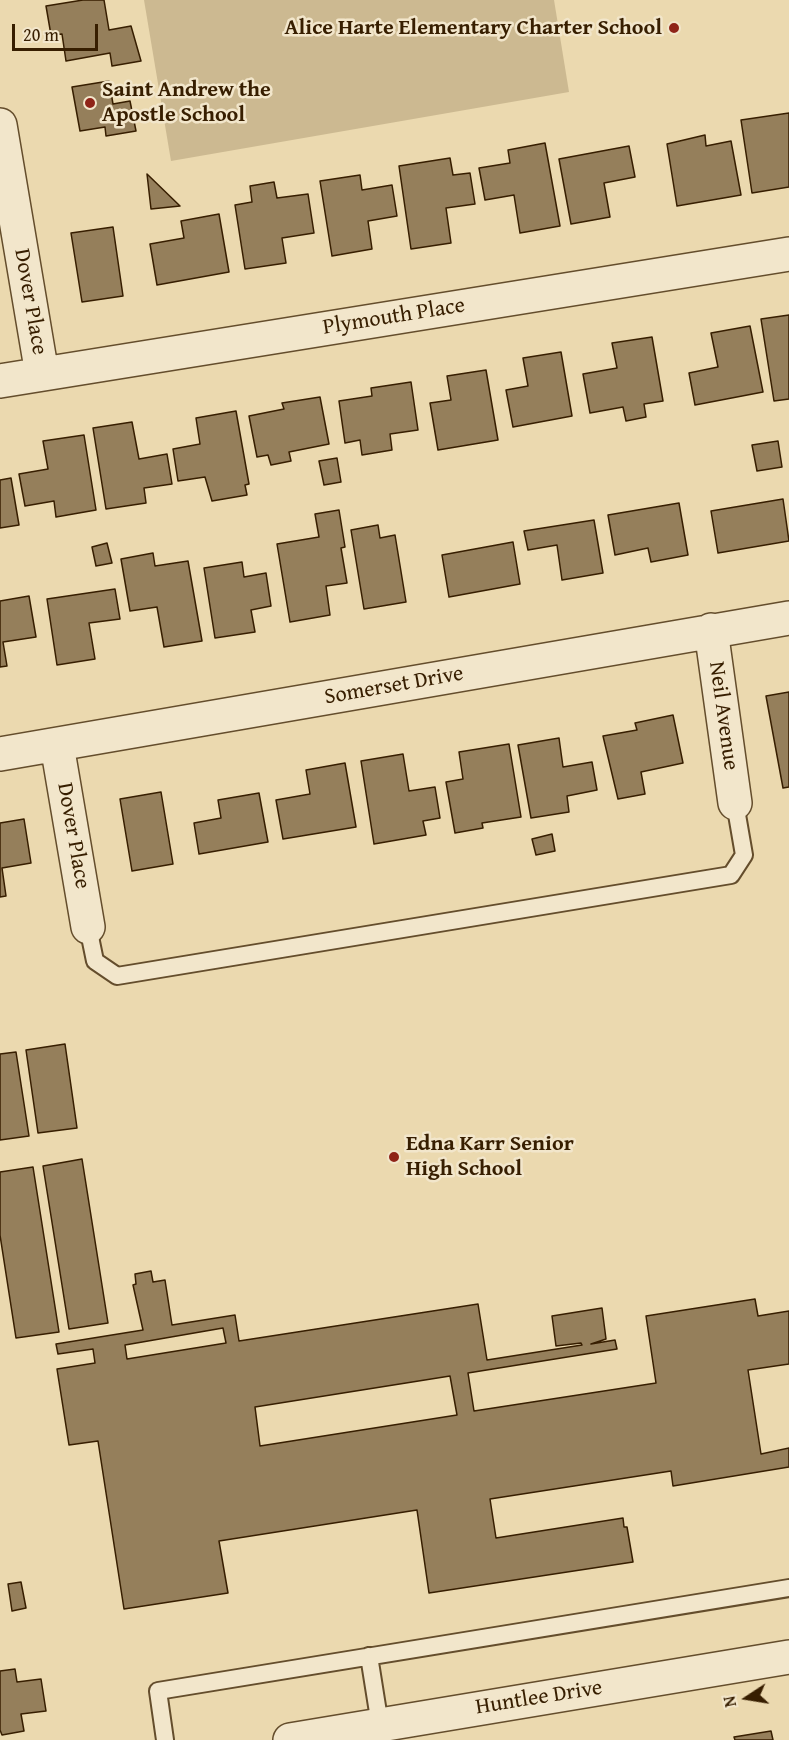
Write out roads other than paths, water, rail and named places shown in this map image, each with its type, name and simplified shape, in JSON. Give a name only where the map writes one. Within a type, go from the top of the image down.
[{"type":"street","name":"Dover Place","points":[[0,125],[42,374]]},
{"type":"street","name":"Plymouth Place","points":[[0,381],[789,254]]},
{"type":"street","name":"Somerset Drive","points":[[0,754],[789,618]]},
{"type":"street","name":"Neil Avenue","points":[[711,630],[735,803]]},
{"type":"street","name":"Dover Place","points":[[57,745],[88,927]]},
{"type":"street","name":"Huntlee Drive","points":[[290,1740],[789,1657]]},
{"type":"lane","points":[[88,927],[95,962],[117,976],[731,875],[744,855],[735,803]]},
{"type":"lane","points":[[165,1740],[158,1691],[789,1588]]},
{"type":"lane","points":[[369,1656],[381,1725]]},
{"type":"place","name":"Alice Harte Elementary Charter School","points":[[674,28]]},
{"type":"place","name":"Saint Andrew the Apostle School","points":[[90,103]]},
{"type":"place","name":"Edna Karr Senior High School","points":[[394,1157]]}]
